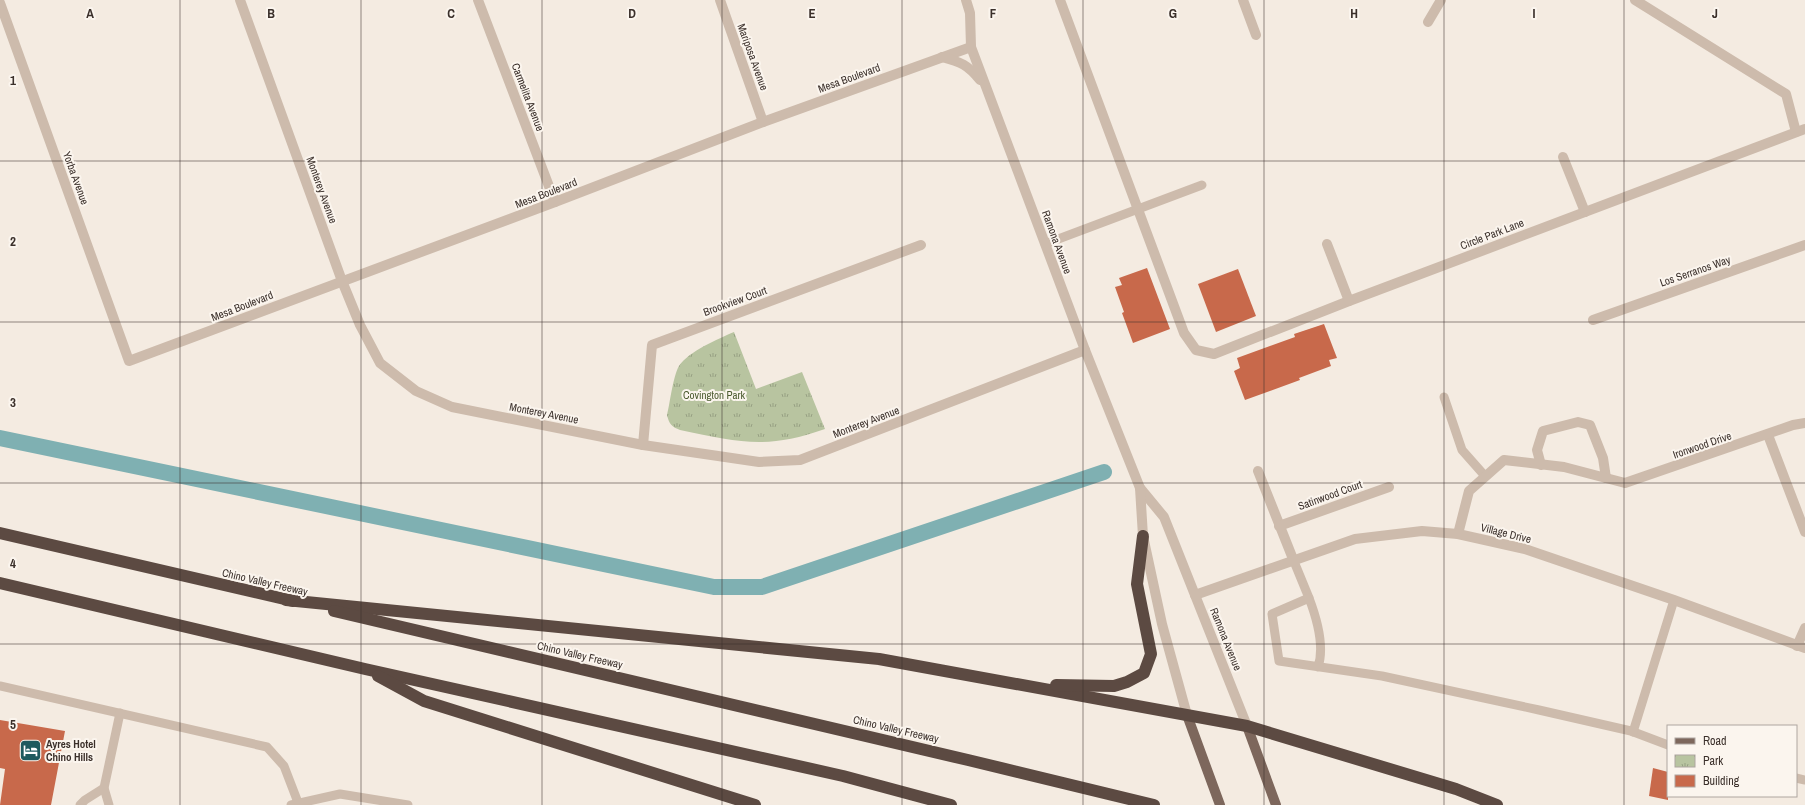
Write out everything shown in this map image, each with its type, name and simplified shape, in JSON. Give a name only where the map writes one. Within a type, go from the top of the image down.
[{"type":"highway","name":"Chino Valley Freeway","points":[[0,533],[1154,805]]},
{"type":"highway","points":[[1017,684],[1114,686],[1127,682],[1144,673],[1152,654],[1137,584],[1143,536]]},
{"type":"highway","points":[[0,583],[365,669],[843,776],[951,805]]},
{"type":"highway","points":[[286,600],[879,659],[1247,726],[1456,789],[1497,805]]},
{"type":"highway","points":[[365,669],[424,701],[755,805]]},
{"type":"main road","name":"Ramona Avenue","points":[[1187,715],[1220,805]]},
{"type":"main road","name":"Ramona Avenue","points":[[1247,726],[1276,805]]},
{"type":"street","name":"Monterey Avenue","points":[[240,0],[342,281],[360,325],[380,363],[416,391],[452,407],[643,445],[759,462],[800,460],[1085,350]]},
{"type":"street","name":"Carmelita Avenue","points":[[478,0],[555,202]]},
{"type":"street","name":"Mariposa Avenue","points":[[720,0],[763,122]]},
{"type":"street","name":"Ramona Avenue","points":[[966,0],[970,13],[971,47],[1085,350],[1140,488],[1164,517],[1247,726]]},
{"type":"street","points":[[1060,0],[1137,209]]},
{"type":"street","points":[[1243,0],[1256,35]]},
{"type":"street","points":[[1428,22],[1441,0]]},
{"type":"street","name":"Circle Park Lane","points":[[1137,209],[1184,333],[1196,350],[1214,354],[1349,301],[1801,131],[1786,94],[1635,0]]},
{"type":"street","name":"Yorba Avenue","points":[[0,2],[129,362]]},
{"type":"street","name":"Mesa Boulevard","points":[[129,362],[763,122],[971,47]]},
{"type":"street","points":[[942,57],[962,63],[972,70],[991,99]]},
{"type":"street","points":[[1563,157],[1585,212]]},
{"type":"street","points":[[1327,244],[1349,301]]},
{"type":"street","name":"Brookview Court","points":[[643,445],[652,345],[921,245]]},
{"type":"street","name":"Los Serranos Way","points":[[1593,320],[1805,245]]},
{"type":"street","points":[[1541,464],[1537,450],[1543,431],[1578,422],[1590,425],[1603,458],[1606,478]]},
{"type":"street","name":"Ironwood Drive","points":[[1458,534],[1469,491],[1504,460],[1564,467],[1625,483],[1768,435],[1793,425],[1805,423]]},
{"type":"street","points":[[1768,435],[1805,532]]},
{"type":"street","points":[[1258,471],[1293,559]]},
{"type":"street","name":"Satinwood Court","points":[[1280,526],[1389,487]]},
{"type":"street","name":"Ramona Avenue","points":[[1140,488],[1143,536],[1162,624],[1187,715]]},
{"type":"street","name":"Village Drive","points":[[1195,595],[1293,559],[1355,539],[1422,531],[1458,534],[1525,549],[1674,600],[1801,647]]},
{"type":"street","points":[[1801,647],[1805,628]]},
{"type":"lane","points":[[1046,244],[1202,184]]},
{"type":"lane","points":[[1444,398],[1462,450],[1485,476]]},
{"type":"lane","points":[[1293,559],[1316,616],[1322,656],[1318,668]]},
{"type":"lane","points":[[1309,598],[1272,614],[1279,661],[1318,668],[1382,676],[1633,732],[1667,745]]},
{"type":"lane","points":[[1633,732],[1674,600]]},
{"type":"lane","points":[[0,686],[267,747],[284,766],[296,804],[340,794],[408,805]]},
{"type":"lane","points":[[109,805],[104,788],[120,713]]},
{"type":"lane","points":[[80,805],[104,788]]},
{"type":"green space","name":"Covington Park","points":[[734,332],[756,389],[802,372],[825,429],[786,440],[752,442],[719,438],[680,430],[671,425],[667,415],[673,383],[679,366],[697,350]]},
{"type":"building","points":[[1147,268],[1170,329],[1133,343],[1122,313],[1124,312],[1115,287],[1122,285],[1119,278]]},
{"type":"building","points":[[1238,269],[1256,316],[1216,332],[1198,284]]},
{"type":"building","points":[[1324,324],[1337,358],[1329,360],[1331,366],[1299,378],[1300,380],[1245,400],[1234,371],[1240,368],[1237,358],[1295,337],[1294,334]]},
{"type":"building","name":"Ayres Hotel Chino Hills","points":[[0,720],[65,731],[51,805],[0,805],[5,769],[0,768]]},
{"type":"building","points":[[1653,768],[1667,772],[1668,800],[1649,796]]},
{"type":"waterway","points":[[0,438],[714,587],[762,587],[1104,472]]},
{"type":"place","name":"Ayres Hotel Chino Hills","points":[[31,750]]}]
